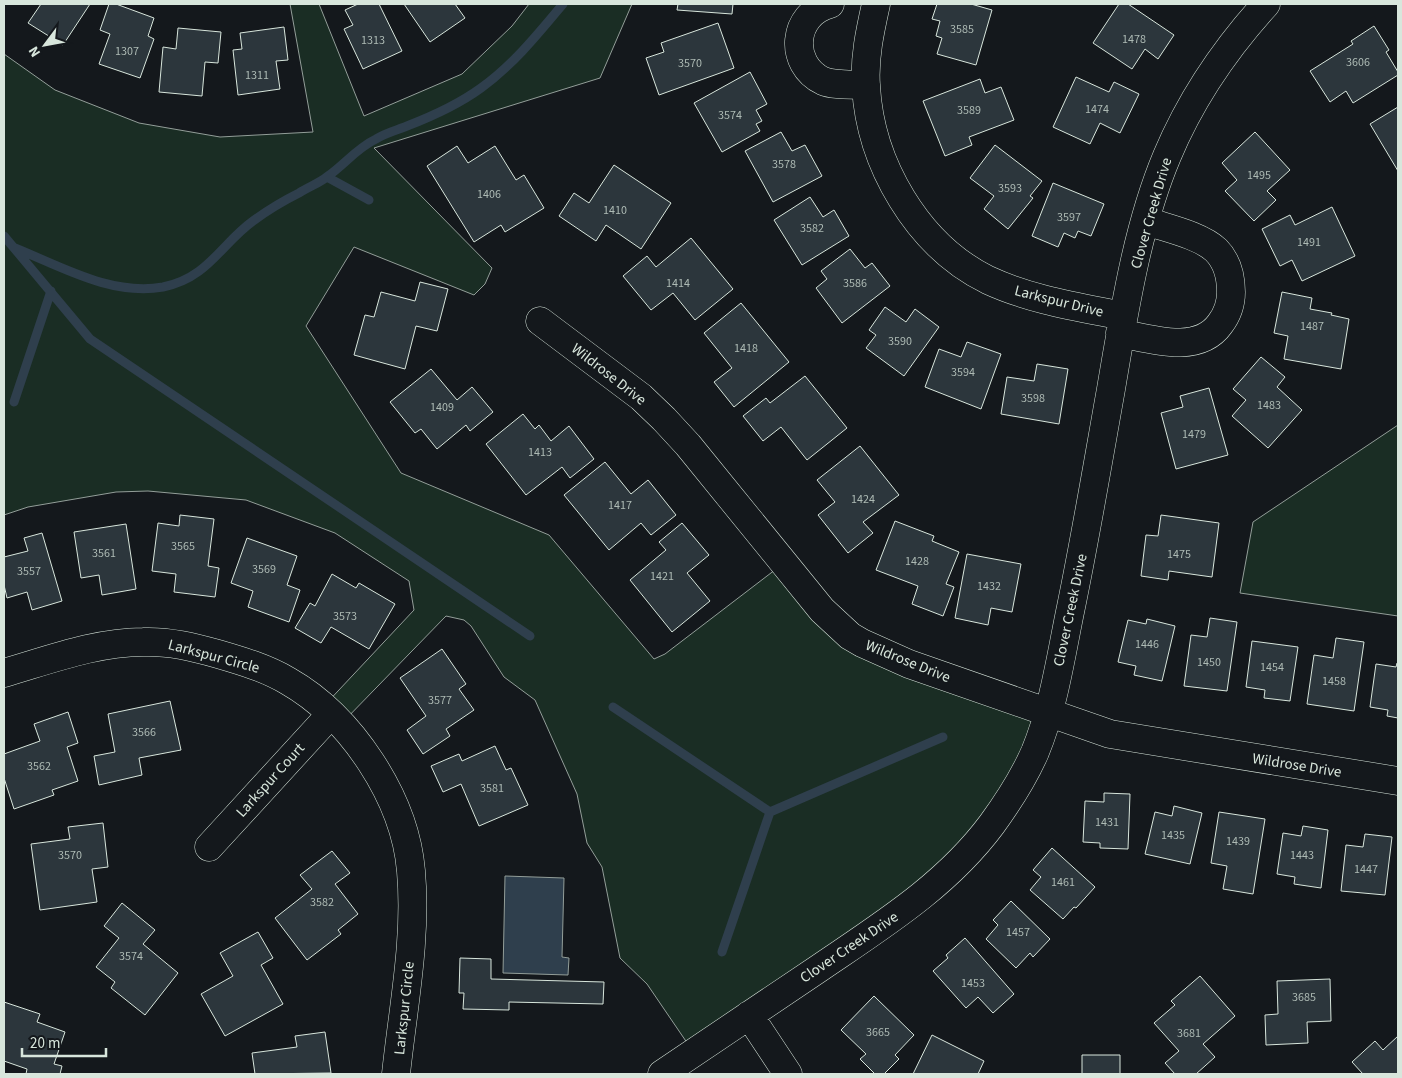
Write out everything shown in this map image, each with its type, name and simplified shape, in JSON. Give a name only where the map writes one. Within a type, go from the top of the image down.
[{"type":"street","points":[[830,4],[814,12],[802,25],[798,42],[802,60],[811,72],[826,82],[866,85]]},
{"type":"street","name":"Larkspur Drive","points":[[870,4],[866,85],[874,131],[888,172],[903,200],[923,228],[969,268],[1002,286],[1122,325]]},
{"type":"street","name":"Clover Creek Drive","points":[[662,1074],[910,906],[946,875],[980,838],[1011,796],[1034,753],[1048,712],[1088,524],[1122,325],[1157,182],[1180,127],[1217,66],[1266,4]]},
{"type":"street","points":[[1122,325],[1168,342],[1179,343],[1198,339],[1209,334],[1219,326],[1225,316],[1231,297],[1230,278],[1227,267],[1215,249],[1196,239],[1146,221]]},
{"type":"street","name":"Wildrose Drive","points":[[540,321],[641,397],[664,419],[822,610],[850,636],[874,650],[1093,729],[1127,738],[1398,781]]},
{"type":"street","name":"Larkspur Circle","points":[[4,673],[110,644],[170,643],[198,648],[264,668],[300,688],[331,714],[345,729],[374,769],[395,808],[408,853],[412,889],[411,948],[396,1074]]},
{"type":"street","name":"Larkspur Court","points":[[209,847],[331,714]]},
{"type":"street","points":[[749,1015],[788,1074]]},
{"type":"green space","points":[[290,4],[319,4],[364,116],[462,74],[512,26],[529,4],[632,4],[600,78],[374,148],[492,268],[485,284],[474,295],[354,247],[306,326],[401,473],[549,535],[654,659],[665,654],[784,563],[832,620],[1049,712],[969,852],[694,1053],[647,984],[620,958],[602,867],[587,843],[577,794],[535,700],[504,677],[471,626],[464,620],[446,616],[341,724],[323,707],[414,610],[409,581],[335,533],[246,500],[148,491],[116,492],[28,507],[4,515],[4,54],[55,90],[139,123],[220,137],[313,132]]},
{"type":"green space","points":[[1398,425],[1398,616],[1240,593],[1253,522]]},
{"type":"water","points":[[505,876],[564,878],[562,957],[569,958],[568,975],[503,973]]},
{"type":"building","points":[[41,4],[90,4],[63,45],[28,23]]},
{"type":"building","points":[[109,4],[116,4],[154,18],[148,36],[154,39],[140,78],[99,64],[110,34],[100,30]]},
{"type":"building","points":[[358,4],[379,4],[402,51],[363,69],[344,29],[353,25],[345,10]]},
{"type":"building","points":[[404,4],[455,4],[465,18],[430,42]]},
{"type":"building","points":[[678,4],[733,4],[732,14],[677,10]]},
{"type":"building","points":[[937,4],[971,4],[992,10],[976,65],[937,54],[942,38],[936,36],[940,21],[932,19]]},
{"type":"building","points":[[1119,4],[1128,4],[1174,35],[1158,59],[1145,49],[1132,69],[1093,43]]},
{"type":"building","points":[[718,23],[734,68],[659,95],[646,58],[664,52],[661,43]]},
{"type":"building","points":[[1374,26],[1389,50],[1386,52],[1398,75],[1353,103],[1346,91],[1330,102],[1310,71],[1353,44],[1351,41]]},
{"type":"building","points":[[284,27],[288,60],[276,61],[280,89],[238,95],[233,50],[242,49],[240,33]]},
{"type":"building","points":[[178,28],[221,32],[218,63],[205,62],[202,96],[159,92],[163,47],[176,49]]},
{"type":"building","points":[[750,72],[767,104],[756,110],[762,121],[756,124],[760,131],[722,152],[694,103]]},
{"type":"building","points":[[1076,77],[1109,92],[1114,82],[1139,94],[1120,133],[1100,123],[1090,144],[1053,127]]},
{"type":"building","points":[[980,79],[985,93],[1001,87],[1014,120],[969,137],[972,145],[945,156],[923,101]]},
{"type":"building","points":[[1398,107],[1398,171],[1370,124]]},
{"type":"building","points":[[781,132],[792,151],[805,145],[822,176],[773,202],[745,151]]},
{"type":"building","points":[[1255,132],[1290,170],[1267,191],[1276,200],[1254,221],[1225,191],[1237,180],[1222,163]]},
{"type":"building","points":[[995,145],[1042,181],[1030,196],[1033,198],[1008,229],[984,209],[994,196],[970,178]]},
{"type":"building","points":[[457,146],[468,163],[495,146],[516,180],[524,175],[544,208],[505,232],[501,225],[474,242],[427,166]]},
{"type":"building","points":[[614,165],[671,203],[641,249],[606,225],[596,241],[559,216],[574,193],[589,203]]},
{"type":"building","points":[[1053,183],[1104,204],[1091,236],[1078,231],[1075,238],[1064,233],[1058,247],[1032,236]]},
{"type":"building","points":[[810,197],[823,217],[834,210],[849,236],[802,265],[774,220]]},
{"type":"building","points":[[1332,207],[1355,256],[1302,281],[1292,260],[1280,266],[1262,229],[1290,215],[1295,225]]},
{"type":"building","points":[[691,238],[733,289],[695,320],[673,293],[651,310],[623,276],[647,256],[656,267]]},
{"type":"building","points":[[850,249],[865,268],[872,263],[890,286],[842,323],[816,288],[827,279],[821,271]]},
{"type":"building","points":[[420,282],[448,289],[437,331],[416,326],[405,369],[354,355],[365,315],[374,317],[381,292],[415,301]]},
{"type":"building","points":[[1282,292],[1312,298],[1310,309],[1332,313],[1331,315],[1349,319],[1341,369],[1284,359],[1288,336],[1274,333]]},
{"type":"building","points":[[741,303],[789,362],[734,407],[714,382],[732,368],[704,333]]},
{"type":"building","points":[[885,307],[906,322],[915,309],[939,327],[904,376],[866,348],[876,335],[869,330]]},
{"type":"building","points":[[967,342],[1001,354],[981,409],[925,387],[939,349],[961,357]]},
{"type":"building","points":[[1261,357],[1285,377],[1277,387],[1302,410],[1268,448],[1232,416],[1246,400],[1233,389]]},
{"type":"building","points":[[1037,364],[1068,369],[1059,424],[1001,414],[1007,377],[1034,381]]},
{"type":"building","points":[[431,369],[457,400],[472,387],[493,412],[470,431],[466,425],[437,449],[421,429],[415,433],[390,402]]},
{"type":"building","points":[[805,376],[847,428],[807,460],[781,427],[763,441],[743,416],[766,398],[770,403]]},
{"type":"building","points":[[1209,388],[1228,455],[1176,469],[1161,413],[1183,407],[1180,396]]},
{"type":"building","points":[[523,414],[535,429],[539,425],[551,441],[569,426],[594,459],[570,478],[562,467],[526,495],[486,444]]},
{"type":"building","points":[[860,446],[899,495],[863,522],[873,533],[848,553],[818,515],[835,502],[817,480]]},
{"type":"building","points":[[605,462],[631,494],[648,480],[676,515],[651,535],[641,523],[609,550],[564,495]]},
{"type":"building","points":[[180,515],[214,519],[208,566],[219,568],[215,597],[174,592],[176,574],[152,571],[158,523],[179,526]]},
{"type":"building","points":[[1161,515],[1219,523],[1212,577],[1169,571],[1168,580],[1141,576],[1146,535],[1158,536]]},
{"type":"building","points":[[895,521],[934,536],[932,541],[959,552],[946,584],[954,587],[943,616],[912,604],[918,586],[876,570]]},
{"type":"building","points":[[682,523],[709,555],[687,573],[710,601],[672,632],[630,580],[666,550],[659,542]]},
{"type":"building","points":[[126,524],[136,589],[102,595],[99,575],[81,578],[74,532]]},
{"type":"building","points":[[42,533],[62,601],[32,610],[27,592],[7,598],[4,585],[4,557],[28,551],[24,538]]},
{"type":"building","points":[[247,538],[297,556],[287,585],[300,590],[289,622],[248,607],[253,591],[231,583]]},
{"type":"building","points":[[967,554],[1021,564],[1012,612],[991,608],[988,625],[955,618]]},
{"type":"building","points":[[332,574],[356,588],[359,583],[395,604],[369,649],[331,627],[321,643],[295,628],[310,603],[315,606]]},
{"type":"building","points":[[1210,618],[1237,622],[1227,691],[1184,686],[1191,635],[1207,637]]},
{"type":"building","points":[[1147,619],[1175,626],[1162,681],[1134,675],[1136,666],[1118,662],[1128,620],[1146,624]]},
{"type":"building","points":[[1336,638],[1364,642],[1354,711],[1307,704],[1314,655],[1333,658]]},
{"type":"building","points":[[1252,641],[1298,647],[1290,701],[1264,698],[1265,690],[1246,687]]},
{"type":"building","points":[[442,649],[466,684],[459,689],[474,710],[446,729],[450,736],[423,754],[407,730],[426,716],[400,678]]},
{"type":"building","points":[[1397,663],[1398,718],[1387,716],[1388,710],[1370,707],[1376,664],[1396,667]]},
{"type":"building","points":[[170,701],[181,750],[139,758],[142,775],[99,785],[94,756],[115,752],[108,714]]},
{"type":"building","points":[[68,712],[78,743],[67,747],[78,781],[52,790],[54,795],[14,809],[4,778],[4,754],[40,741],[34,724]]},
{"type":"building","points":[[495,746],[506,770],[511,768],[528,805],[479,826],[461,784],[443,792],[431,766],[459,754],[462,761]]},
{"type":"building","points":[[1104,793],[1130,794],[1128,849],[1100,848],[1100,843],[1083,842],[1085,801],[1104,802]]},
{"type":"building","points":[[1174,806],[1202,813],[1190,864],[1145,854],[1155,812],[1172,816]]},
{"type":"building","points":[[1219,812],[1265,819],[1253,894],[1223,889],[1227,866],[1211,863]]},
{"type":"building","points":[[103,823],[108,867],[92,869],[97,902],[40,910],[31,844],[70,839],[68,827]]},
{"type":"building","points":[[1303,826],[1328,830],[1321,888],[1294,884],[1295,877],[1277,874],[1283,833],[1301,836]]},
{"type":"building","points":[[1365,834],[1392,837],[1385,895],[1341,891],[1346,845],[1363,847]]},
{"type":"building","points":[[1052,848],[1095,887],[1063,919],[1030,890],[1041,877],[1033,870]]},
{"type":"building","points":[[332,851],[350,873],[335,884],[358,914],[338,930],[341,934],[307,960],[275,918],[312,889],[300,875]]},
{"type":"building","points":[[1011,901],[1050,939],[1033,957],[1030,953],[1016,968],[986,939],[998,925],[993,920]]},
{"type":"building","points":[[122,903],[155,930],[143,944],[178,973],[145,1015],[111,988],[115,982],[96,967],[119,938],[104,926]]},
{"type":"building","points":[[258,932],[273,958],[261,965],[283,1004],[225,1036],[201,994],[233,976],[220,953]]},
{"type":"building","points":[[965,938],[1014,994],[993,1013],[978,997],[966,1008],[933,971],[948,958],[946,955]]},
{"type":"building","points":[[460,958],[491,959],[491,979],[604,982],[603,1004],[509,1002],[509,1010],[463,1009],[464,993],[459,993]]},
{"type":"building","points":[[1200,976],[1235,1016],[1203,1044],[1215,1057],[1196,1074],[1175,1074],[1165,1063],[1179,1051],[1154,1023],[1175,1005],[1171,1001]]},
{"type":"building","points":[[1330,979],[1331,1021],[1307,1022],[1308,1043],[1266,1045],[1265,1015],[1278,1014],[1277,981]]},
{"type":"building","points":[[874,996],[914,1035],[895,1055],[899,1059],[884,1074],[875,1074],[860,1059],[866,1054],[841,1030]]},
{"type":"building","points":[[4,1002],[40,1014],[37,1022],[65,1032],[54,1064],[62,1066],[60,1074],[26,1074],[27,1069],[4,1061]]},
{"type":"building","points":[[325,1032],[331,1073],[255,1074],[252,1053],[297,1047],[295,1036]]},
{"type":"building","points":[[932,1035],[984,1061],[978,1074],[913,1074]]},
{"type":"building","points":[[1398,1036],[1398,1074],[1363,1074],[1352,1062],[1375,1041],[1383,1050]]},
{"type":"building","points":[[1082,1055],[1120,1055],[1120,1074],[1082,1074]]},
{"type":"waterway","points":[[15,248],[69,271],[106,284],[144,289],[178,283],[203,268],[253,221],[281,202],[318,183],[369,143],[383,135],[446,109],[481,88],[493,79],[535,38],[563,4]]},
{"type":"waterway","points":[[327,177],[369,200]]},
{"type":"waterway","points":[[4,236],[90,339],[530,636]]},
{"type":"waterway","points":[[14,402],[51,291]]},
{"type":"waterway","points":[[613,707],[770,812]]},
{"type":"waterway","points":[[722,952],[770,812],[943,737]]}]
